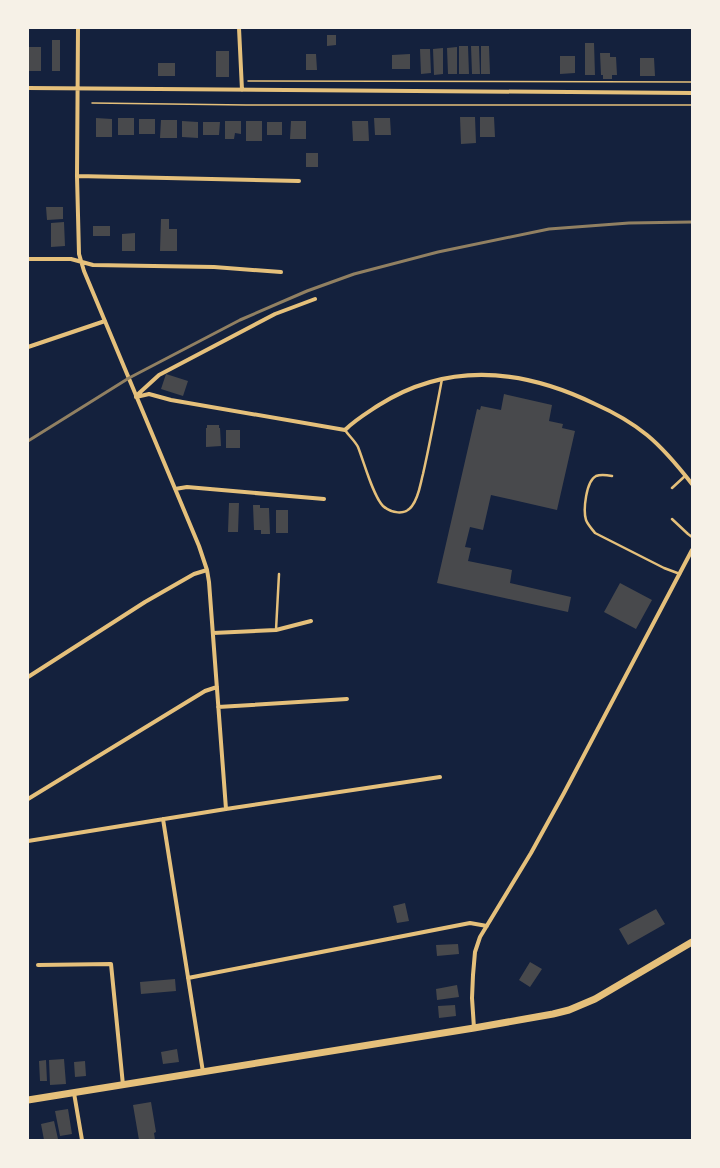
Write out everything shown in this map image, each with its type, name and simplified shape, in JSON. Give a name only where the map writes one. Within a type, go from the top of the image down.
[{"type":"street","points":[[78,28],[77,176],[79,254],[136,397],[199,546],[206,570],[213,633],[226,809]]},
{"type":"street","points":[[239,28],[242,90]]},
{"type":"street","points":[[28,88],[692,93]]},
{"type":"street","points":[[77,176],[299,181]]},
{"type":"street","points":[[28,259],[71,259],[93,265],[214,267],[281,272]]},
{"type":"street","points":[[136,397],[159,376],[275,314],[315,299]]},
{"type":"street","points":[[28,347],[105,321]]},
{"type":"street","points":[[136,397],[149,394],[171,400],[345,430],[354,421],[387,400],[410,389],[442,379],[470,375],[496,375],[520,378],[575,394],[628,421],[646,434],[667,453],[692,484]]},
{"type":"street","points":[[175,489],[187,487],[324,499]]},
{"type":"street","points":[[474,1028],[472,998],[473,975],[475,952],[480,937],[531,853],[564,794],[692,550]]},
{"type":"street","points":[[28,676],[145,602],[194,574],[206,570]]},
{"type":"street","points":[[213,633],[276,630],[311,621]]},
{"type":"street","points":[[28,799],[205,691],[217,687]]},
{"type":"street","points":[[218,707],[347,699]]},
{"type":"street","points":[[28,841],[226,809],[440,777]]},
{"type":"street","points":[[163,819],[203,1072]]},
{"type":"street","points":[[188,978],[470,923],[487,926]]},
{"type":"street","points":[[28,1100],[553,1014],[585,1004],[595,999],[692,942]]},
{"type":"street","points":[[38,965],[111,964],[123,1085]]},
{"type":"street","points":[[74,1093],[82,1140]]},
{"type":"lane","points":[[345,430],[357,446],[377,497],[383,505],[390,510],[397,513],[405,512],[412,507],[417,498],[431,441],[442,379]]},
{"type":"lane","points":[[612,476],[596,476],[589,486],[585,508],[586,521],[590,527],[595,533],[664,568],[680,574]]},
{"type":"lane","points":[[672,488],[685,476]]},
{"type":"lane","points":[[672,520],[692,536]]},
{"type":"lane","points":[[276,630],[279,574]]},
{"type":"path","points":[[241,81],[692,82]]},
{"type":"path","points":[[92,103],[246,105],[692,105]]},
{"type":"building","points":[[327,35],[336,35],[336,45],[327,46]]},
{"type":"building","points":[[52,40],[60,40],[60,71],[52,71]]},
{"type":"building","points":[[585,43],[594,43],[595,75],[585,75]]},
{"type":"building","points":[[459,46],[468,46],[469,74],[459,74]]},
{"type":"building","points":[[471,46],[479,46],[480,74],[472,74]]},
{"type":"building","points":[[481,46],[489,46],[490,74],[481,74]]},
{"type":"building","points":[[28,47],[41,47],[41,71],[28,71]]},
{"type":"building","points":[[457,47],[457,74],[448,74],[447,48]]},
{"type":"building","points":[[443,48],[443,74],[434,75],[433,49]]},
{"type":"building","points":[[420,49],[430,49],[431,73],[421,74]]},
{"type":"building","points":[[216,51],[229,51],[229,77],[216,77]]},
{"type":"building","points":[[600,53],[610,53],[610,57],[616,57],[617,75],[612,75],[612,79],[603,79],[603,75],[601,75]]},
{"type":"building","points":[[306,54],[316,54],[317,70],[306,70]]},
{"type":"building","points":[[410,54],[410,69],[392,69],[392,55]]},
{"type":"building","points":[[560,56],[575,56],[575,73],[560,74]]},
{"type":"building","points":[[640,58],[654,58],[655,76],[640,76]]},
{"type":"building","points":[[158,63],[175,63],[175,76],[158,76]]},
{"type":"building","points":[[460,117],[475,117],[476,143],[461,144]]},
{"type":"building","points":[[480,117],[494,117],[495,137],[480,137]]},
{"type":"building","points":[[96,118],[112,119],[112,137],[96,137]]},
{"type":"building","points":[[118,118],[134,118],[134,135],[118,135]]},
{"type":"building","points":[[374,118],[390,118],[391,135],[375,135]]},
{"type":"building","points":[[139,119],[155,119],[155,134],[139,134]]},
{"type":"building","points":[[161,120],[177,120],[177,138],[160,138]]},
{"type":"building","points":[[182,121],[198,122],[198,138],[182,137]]},
{"type":"building","points":[[225,121],[241,121],[241,134],[235,133],[234,139],[225,139]]},
{"type":"building","points":[[246,121],[262,121],[262,141],[246,141]]},
{"type":"building","points":[[291,121],[306,121],[306,139],[290,139]]},
{"type":"building","points":[[352,121],[368,121],[369,141],[353,141]]},
{"type":"building","points":[[203,122],[220,122],[219,135],[203,135]]},
{"type":"building","points":[[267,122],[282,122],[282,135],[267,135]]},
{"type":"building","points":[[306,153],[318,153],[318,167],[306,167]]},
{"type":"building","points":[[46,207],[63,207],[63,219],[47,220]]},
{"type":"building","points":[[161,219],[169,219],[169,229],[177,229],[177,251],[160,251]]},
{"type":"building","points":[[64,222],[65,246],[51,247],[51,223]]},
{"type":"building","points":[[93,226],[110,226],[110,236],[93,236]]},
{"type":"building","points":[[135,233],[135,251],[122,251],[122,234]]},
{"type":"building","points":[[166,374],[188,381],[183,396],[161,389]]},
{"type":"building","points":[[504,394],[552,405],[549,421],[563,424],[562,428],[575,431],[557,510],[491,495],[483,530],[470,527],[465,547],[471,548],[468,561],[512,570],[510,583],[571,597],[568,612],[437,583],[477,409],[480,410],[481,406],[501,410]]},
{"type":"building","points":[[207,425],[219,425],[221,446],[206,447]]},
{"type":"building","points":[[226,430],[240,430],[240,448],[226,448]]},
{"type":"building","points":[[229,503],[239,503],[238,532],[228,532]]},
{"type":"building","points":[[253,505],[260,505],[260,508],[269,508],[270,534],[261,534],[261,530],[254,530]]},
{"type":"building","points":[[276,510],[288,510],[288,533],[276,533]]},
{"type":"building","points":[[620,583],[652,600],[636,629],[604,612]]},
{"type":"building","points":[[405,903],[409,921],[397,923],[393,906]]},
{"type":"building","points":[[656,909],[665,924],[628,945],[619,929]]},
{"type":"building","points":[[458,944],[459,954],[437,956],[436,945]]},
{"type":"building","points":[[530,962],[542,969],[530,987],[519,980]]},
{"type":"building","points":[[175,979],[176,991],[141,994],[140,982]]},
{"type":"building","points":[[457,985],[459,997],[437,1000],[436,989]]},
{"type":"building","points":[[455,1005],[456,1016],[439,1018],[438,1006]]},
{"type":"building","points":[[177,1049],[179,1062],[163,1064],[161,1052]]},
{"type":"building","points":[[64,1059],[66,1084],[50,1085],[49,1060]]},
{"type":"building","points":[[46,1060],[47,1081],[40,1081],[39,1061]]},
{"type":"building","points":[[85,1061],[86,1076],[75,1077],[74,1062]]},
{"type":"building","points":[[151,1102],[156,1132],[154,1133],[155,1140],[139,1140],[133,1105]]},
{"type":"building","points":[[68,1109],[72,1134],[60,1136],[55,1111]]},
{"type":"building","points":[[54,1121],[58,1139],[44,1140],[41,1124]]},
{"type":"railway","points":[[28,441],[129,378],[240,320],[307,291],[354,274],[438,252],[549,229],[629,223],[692,222]]}]
